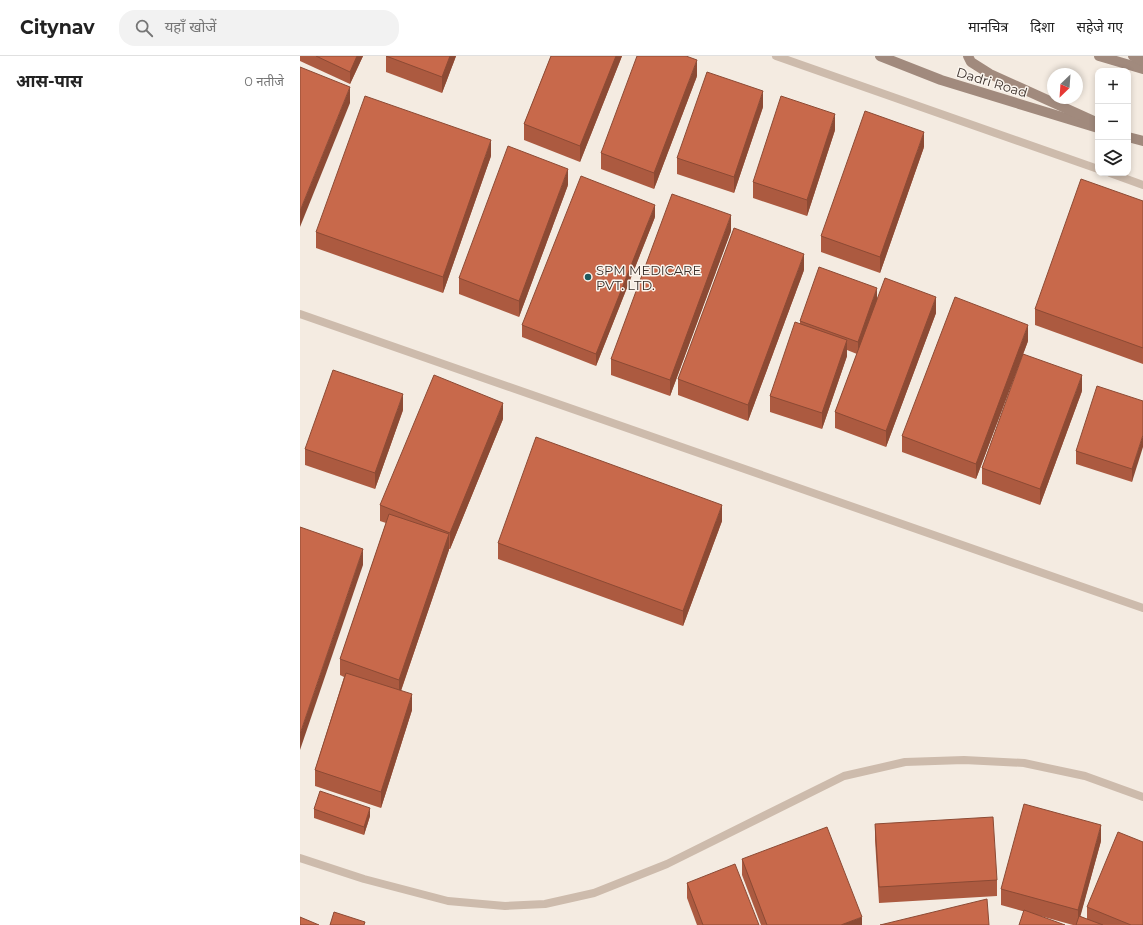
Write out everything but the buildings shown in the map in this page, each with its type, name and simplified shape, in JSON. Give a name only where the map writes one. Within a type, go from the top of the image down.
[{"type":"main road","name":"Dadri Road","points":[[880,56],[941,80],[1095,127]]},
{"type":"main road","points":[[968,56],[971,62],[990,74],[1095,121]]},
{"type":"main road","points":[[1099,56],[1143,69]]},
{"type":"main road","points":[[1133,56],[1143,61]]},
{"type":"lane","points":[[776,56],[1095,168]]},
{"type":"lane","points":[[1119,176],[1143,184]]},
{"type":"lane","points":[[300,314],[1143,608]]},
{"type":"lane","points":[[300,858],[364,879],[448,901],[506,906],[545,904],[594,893],[667,864],[844,776],[905,762],[964,760],[1024,763],[1085,776],[1143,797]]},
{"type":"place","name":"SPM MEDICARE PVT. LTD.","points":[[588,277]]}]
